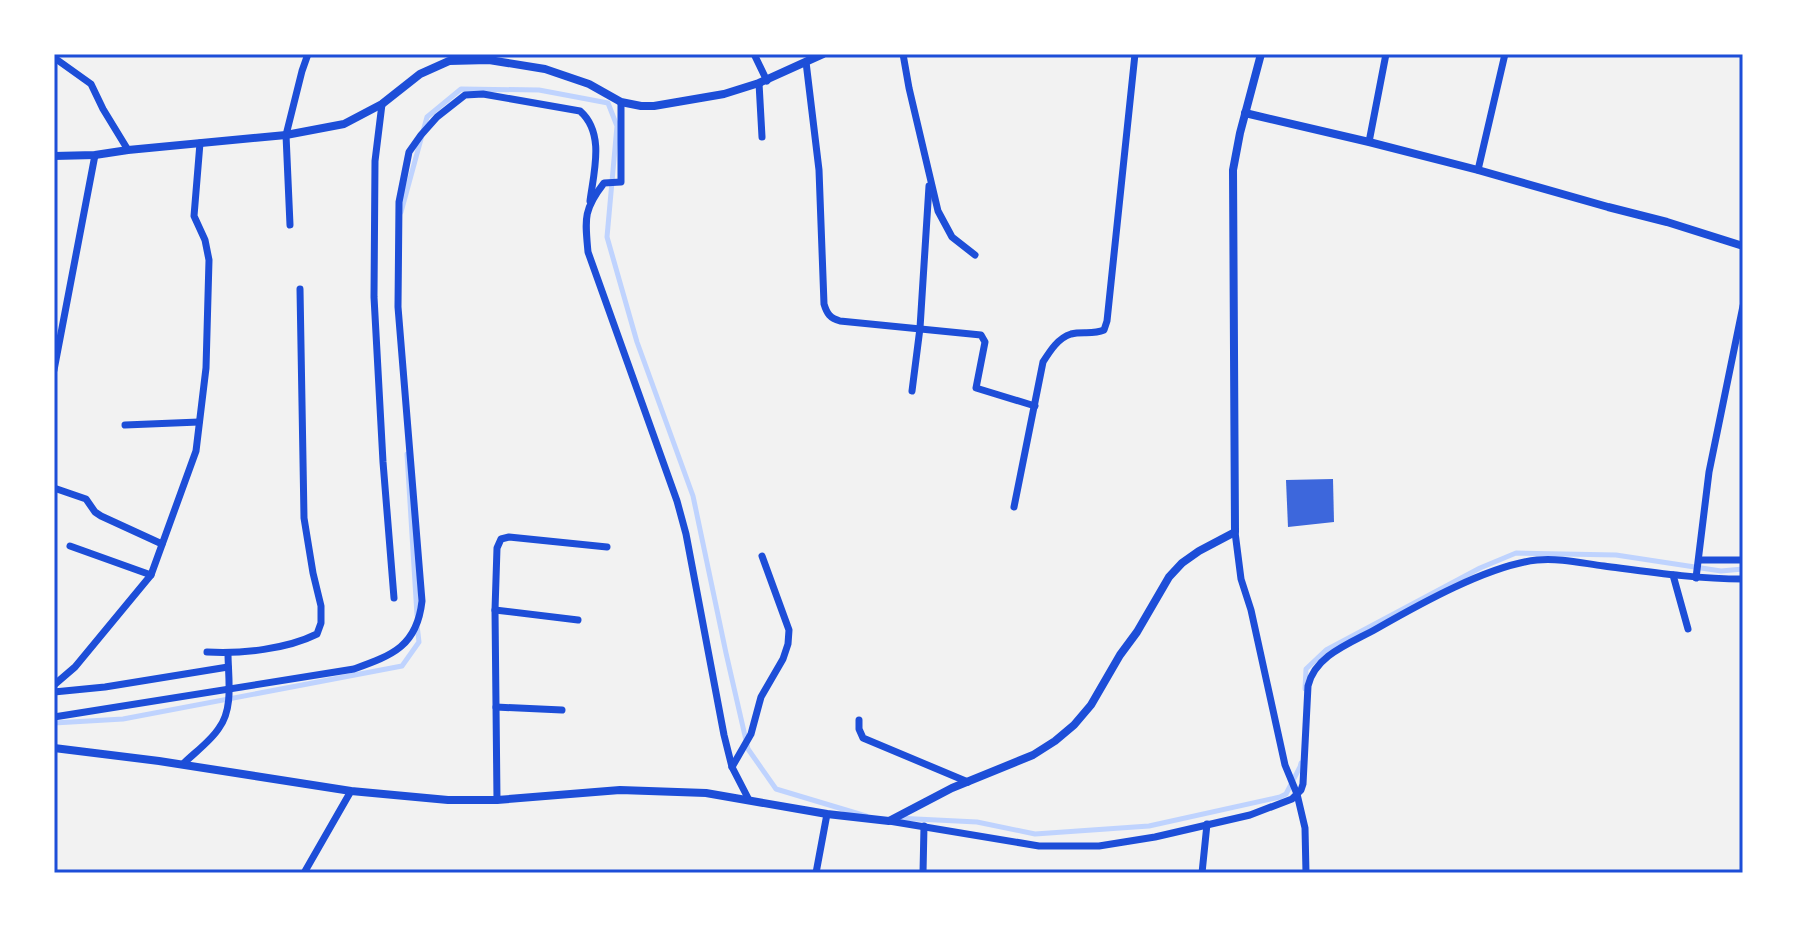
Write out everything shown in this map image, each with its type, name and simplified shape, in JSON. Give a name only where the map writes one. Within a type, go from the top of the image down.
[{"type":"street","points":[[290,225],[286,135],[308,54]]},
{"type":"street","points":[[754,54],[763,82],[762,137]]},
{"type":"street","points":[[54,156],[95,155],[286,135],[344,124],[382,104],[420,74],[448,58],[471,57],[545,69],[589,84],[621,102],[654,106],[724,94],[763,82],[823,54]]},
{"type":"street","points":[[903,54],[938,211],[952,237],[975,255]]},
{"type":"street","points":[[1014,507],[1043,362],[1050,350],[1070,335],[1098,333],[1104,330],[1107,321],[1135,54]]},
{"type":"street","points":[[1261,54],[1233,170],[1235,532],[1241,579],[1251,610],[1285,765],[1297,794],[1305,828],[1306,873]]},
{"type":"street","points":[[1369,142],[1386,54]]},
{"type":"street","points":[[1478,170],[1505,54]]},
{"type":"street","points":[[54,55],[91,84],[128,150]]},
{"type":"street","points":[[806,62],[819,170],[824,304],[827,313],[840,321],[981,335],[985,342],[976,388],[1035,406]]},
{"type":"street","points":[[54,717],[229,686],[354,669],[393,653],[412,635],[420,619],[421,583],[398,307],[399,202],[409,152],[421,135],[437,117],[465,95],[483,94],[580,111],[589,119],[596,148],[585,224],[588,252],[677,501],[732,767],[749,800]]},
{"type":"street","points":[[590,201],[604,183],[620,183],[621,102]]},
{"type":"street","points":[[382,104],[375,161],[374,297],[394,598]]},
{"type":"street","points":[[1245,113],[1478,170],[1743,246]]},
{"type":"street","points":[[54,685],[75,667],[151,575],[196,451],[206,368],[209,260],[205,240],[194,216],[200,143]]},
{"type":"street","points":[[54,370],[95,155]]},
{"type":"street","points":[[912,391],[920,328],[929,178]]},
{"type":"street","points":[[207,652],[228,653],[304,641],[317,634],[321,623],[321,606],[304,518],[300,289]]},
{"type":"street","points":[[1697,575],[1709,472],[1743,306]]},
{"type":"street","points":[[125,425],[199,422]]},
{"type":"street","points":[[54,488],[86,499],[101,516],[162,544]]},
{"type":"street","points":[[889,821],[1040,751],[1074,725],[1091,705],[1169,577],[1199,551],[1235,532]]},
{"type":"street","points":[[497,800],[497,548],[501,539],[509,537],[607,547]]},
{"type":"street","points":[[70,546],[151,575]]},
{"type":"street","points":[[732,767],[751,734],[761,697],[788,644],[789,630],[762,556]]},
{"type":"street","points":[[54,748],[183,764],[351,791],[448,800],[497,800],[620,790],[706,793],[827,814],[924,826],[987,839],[1059,847],[1099,846],[1155,837],[1250,815],[1292,799],[1303,784],[1306,700],[1310,678],[1323,660],[1435,597],[1478,578],[1536,560],[1569,560],[1673,575],[1743,579]]},
{"type":"street","points":[[1699,561],[1743,560]]},
{"type":"street","points":[[1673,575],[1688,629]]},
{"type":"street","points":[[495,610],[578,620]]},
{"type":"street","points":[[183,764],[218,730],[227,715],[228,653]]},
{"type":"street","points":[[54,692],[228,669]]},
{"type":"street","points":[[496,707],[562,710]]},
{"type":"street","points":[[859,720],[863,738],[968,782]]},
{"type":"street","points":[[304,873],[351,791]]},
{"type":"street","points":[[816,873],[827,814]]},
{"type":"street","points":[[1202,873],[1207,824]]},
{"type":"street","points":[[923,873],[924,826]]},
{"type":"building","points":[[1333,479],[1334,522],[1288,527],[1286,480]]},
{"type":"waterway","points":[[401,212],[427,117],[461,89],[539,90],[608,103],[617,126],[607,237],[637,342],[693,496],[748,749],[776,789],[866,816]]},
{"type":"waterway","points":[[407,454],[417,615]]},
{"type":"waterway","points":[[1305,689],[1306,669],[1326,650],[1480,568],[1516,553],[1616,555],[1721,571],[1743,569]]},
{"type":"waterway","points":[[54,723],[123,719],[402,666],[419,642],[417,625]]},
{"type":"waterway","points":[[896,818],[977,822],[1035,834],[1149,826],[1280,797],[1286,794],[1301,763]]}]
